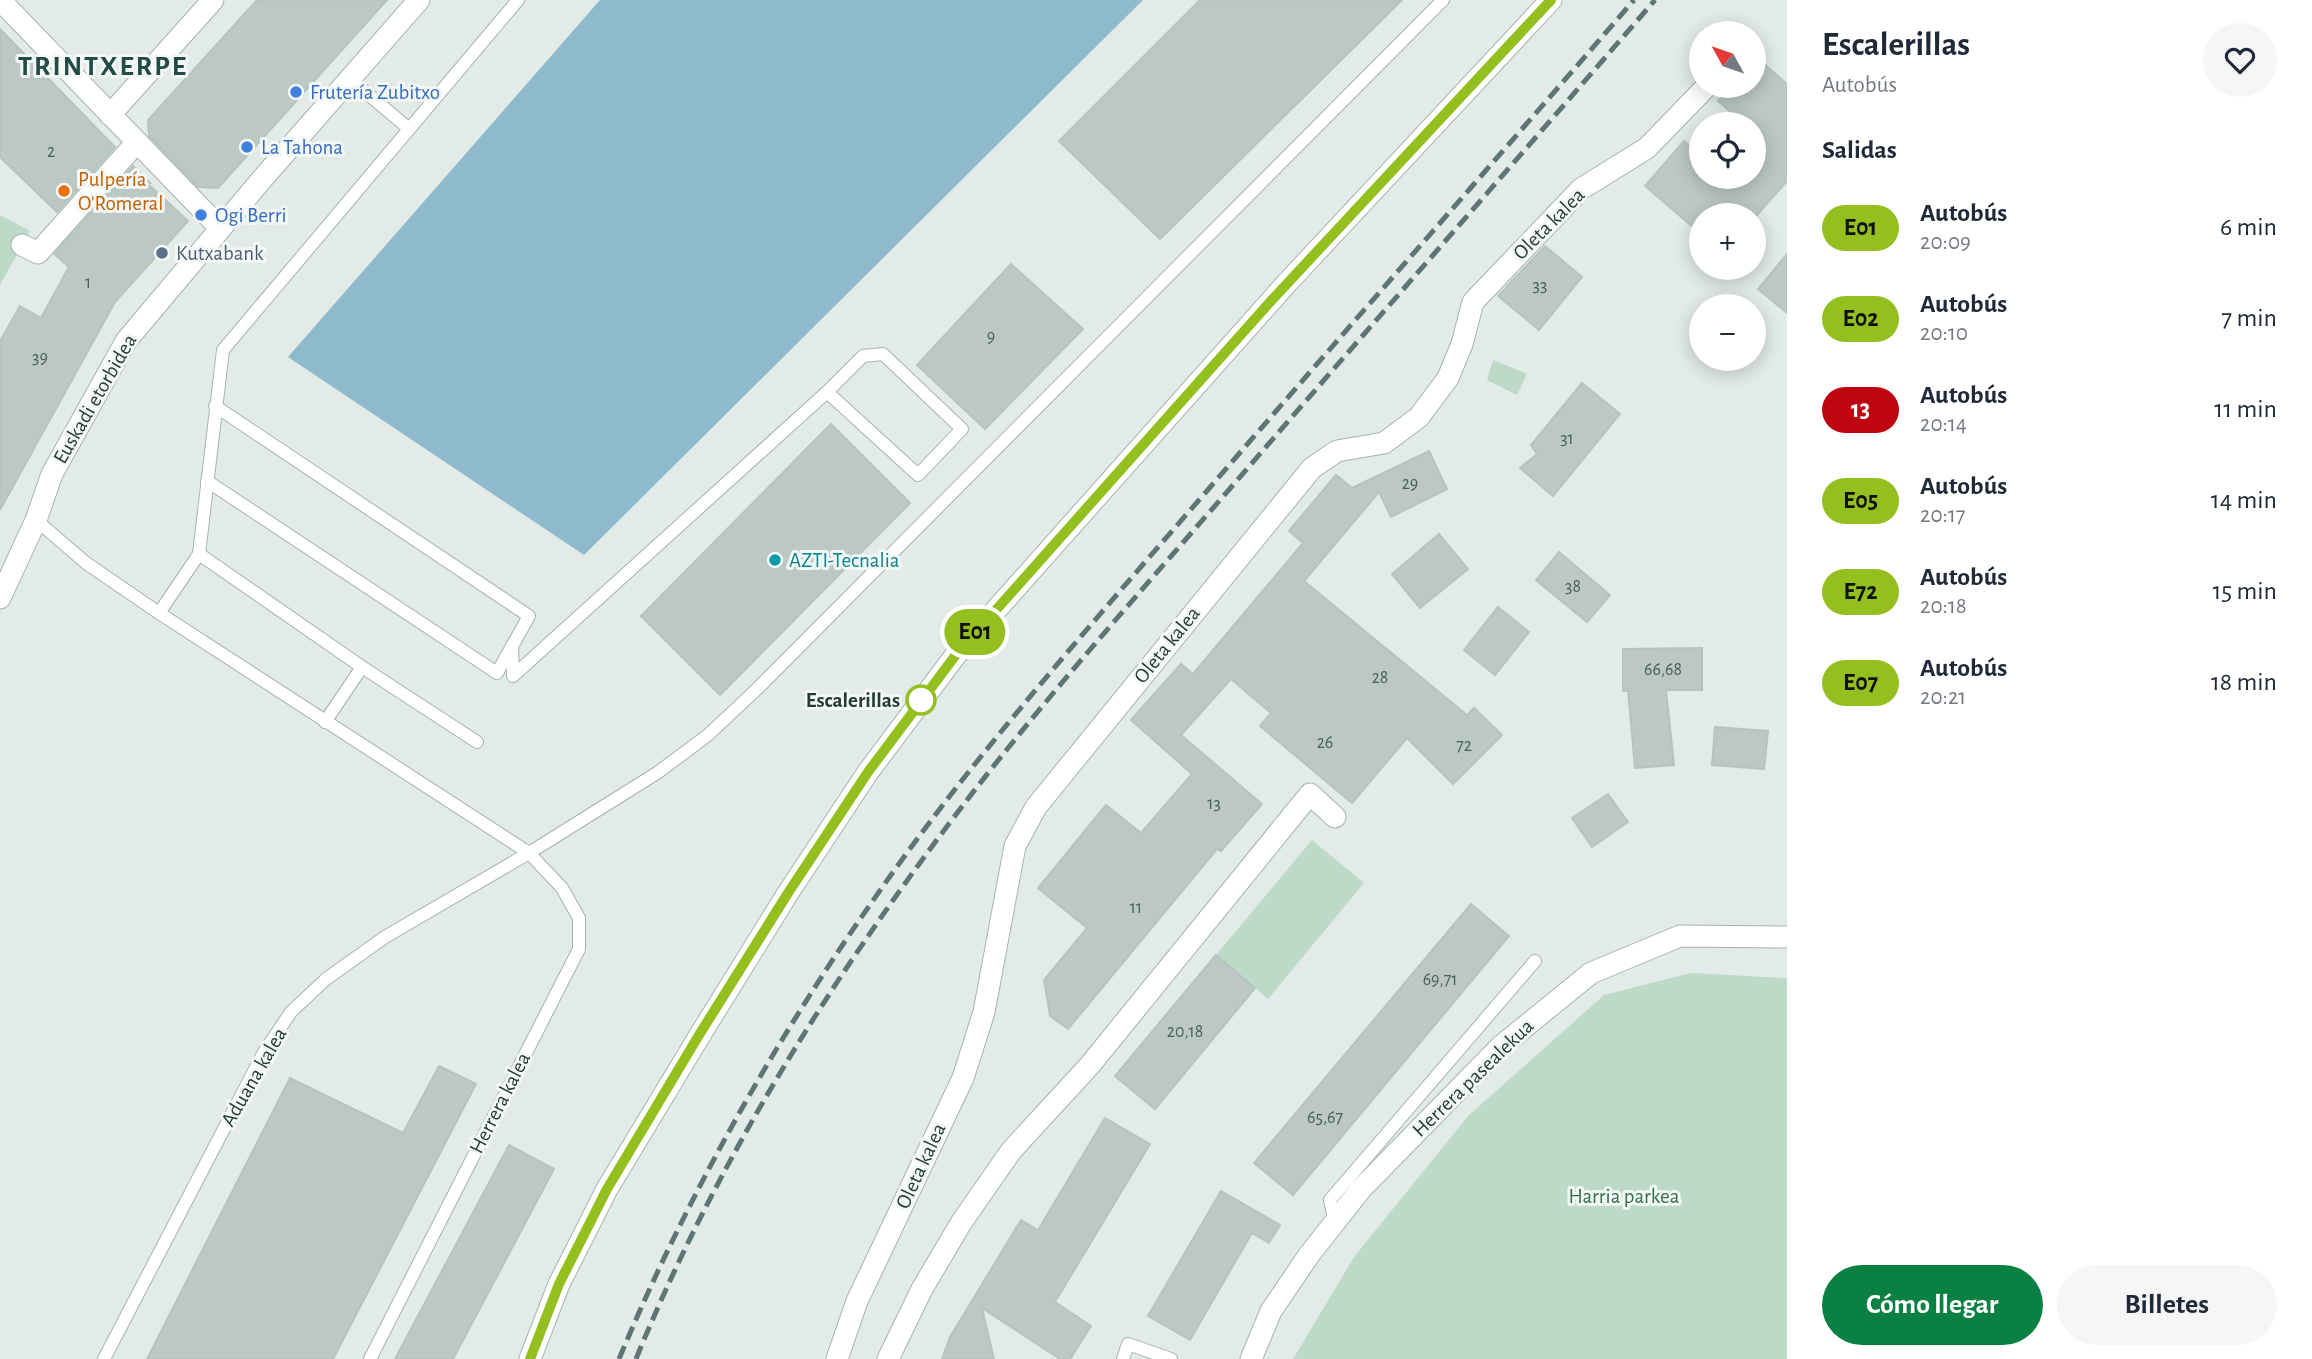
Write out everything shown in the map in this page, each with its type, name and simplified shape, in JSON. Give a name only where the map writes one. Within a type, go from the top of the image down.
[{"type":"street","points":[[0,0],[220,228]]},
{"type":"street","points":[[110,115],[213,0]]},
{"type":"street","name":"Euskadi etorbidea","points":[[0,598],[36,520],[57,465],[126,341],[220,228],[419,0]]},
{"type":"street","points":[[530,1359],[559,1284],[607,1189],[699,1035],[861,783],[955,656],[1286,284],[1551,0]]},
{"type":"street","name":"Oleta kalea","points":[[836,1359],[857,1301],[963,1078],[984,1012],[1015,846],[1036,807],[1312,468],[1337,451],[1384,443],[1419,417],[1448,378],[1462,344],[1473,302],[1581,189],[1647,148],[1695,98]]},
{"type":"street","points":[[22,245],[38,253],[137,142]]},
{"type":"street","points":[[888,1359],[961,1223],[1011,1151],[1090,1065],[1310,794],[1335,817]]},
{"type":"street","name":"Herrera pasealekua","points":[[1251,1359],[1271,1311],[1309,1255],[1361,1189],[1500,1047],[1591,973],[1679,936],[1787,937]]},
{"type":"lane","points":[[159,613],[200,554],[223,350],[517,0]]},
{"type":"lane","name":"Aduana kalea","points":[[104,1359],[264,1052],[291,1012],[326,979],[385,937],[529,853],[657,773],[708,735],[757,689],[1443,0]]},
{"type":"lane","points":[[350,79],[408,128]]},
{"type":"lane","points":[[512,646],[513,676],[827,392],[863,356],[883,354],[962,429],[918,475],[827,392]]},
{"type":"lane","points":[[207,481],[497,673],[529,616],[215,406]]},
{"type":"lane","name":"Herrera kalea","points":[[36,520],[86,563],[159,613],[529,853],[562,888],[579,918],[579,949],[370,1359]]},
{"type":"lane","points":[[200,554],[362,667],[477,742]]},
{"type":"lane","points":[[325,722],[362,667]]},
{"type":"lane","points":[[1335,1222],[1330,1200],[1535,961]]},
{"type":"lane","points":[[1123,1359],[1128,1344],[1171,1359]]},
{"type":"green space","points":[[0,215],[30,231],[0,285]]},
{"type":"green space","points":[[1493,360],[1527,374],[1517,395],[1487,380]]},
{"type":"green space","points":[[1312,840],[1364,883],[1268,999],[1216,955]]},
{"type":"green space","name":"Harria parkea","points":[[1691,973],[1787,978],[1787,1359],[1293,1359],[1354,1257],[1468,1116],[1604,995]]},
{"type":"water","points":[[600,0],[1143,0],[584,555],[288,357]]},
{"type":"building","points":[[257,0],[387,0],[218,188],[198,187],[149,136],[148,120]]},
{"type":"building","points":[[1200,0],[1402,0],[1160,239],[1059,141]]},
{"type":"building","points":[[0,29],[115,147],[57,212],[0,157]]},
{"type":"building","points":[[1766,66],[1787,84],[1787,181],[1766,205],[1689,203],[1689,224],[1645,186],[1684,141],[1689,145],[1689,189],[1766,189],[1766,112],[1731,112],[1718,101],[1721,98],[1766,98]]},
{"type":"building","points":[[133,166],[150,183],[147,183],[188,221],[115,302],[0,510],[0,341],[20,306],[41,318],[69,267],[54,254]]},
{"type":"building","points":[[1545,246],[1582,277],[1539,330],[1498,296]]},
{"type":"building","points":[[1787,254],[1787,313],[1758,289]]},
{"type":"building","points":[[1011,264],[1083,329],[985,429],[917,365]]},
{"type":"building","points":[[1582,383],[1620,414],[1553,496],[1520,468],[1537,454],[1531,445]]},
{"type":"building","name":"AZTI-Tecnalia","points":[[831,424],[910,503],[720,695],[641,616]]},
{"type":"building","points":[[1429,451],[1447,489],[1391,517],[1379,492],[1304,581],[1467,715],[1474,708],[1502,735],[1453,784],[1407,738],[1352,803],[1260,726],[1271,713],[1231,679],[1181,735],[1262,804],[1221,851],[1217,849],[1068,1029],[1050,1016],[1044,980],[1087,928],[1038,888],[1106,805],[1141,833],[1192,774],[1131,720],[1181,664],[1193,674],[1303,543],[1289,531],[1336,475],[1352,488]]},
{"type":"building","points":[[1439,534],[1468,569],[1420,608],[1392,574]]},
{"type":"building","points":[[1559,552],[1610,595],[1587,622],[1536,580]]},
{"type":"building","points":[[1498,607],[1529,632],[1495,675],[1464,650]]},
{"type":"building","points":[[1702,648],[1702,690],[1666,690],[1674,765],[1635,768],[1628,691],[1623,691],[1623,649]]},
{"type":"building","points":[[1715,727],[1768,731],[1764,769],[1712,765]]},
{"type":"building","points":[[1608,794],[1628,822],[1592,847],[1572,818]]},
{"type":"building","points":[[1471,904],[1509,936],[1293,1195],[1254,1163]]},
{"type":"building","points":[[1216,955],[1255,988],[1155,1109],[1115,1076]]},
{"type":"building","points":[[439,1066],[476,1084],[333,1359],[147,1359],[290,1078],[403,1133]]},
{"type":"building","points":[[1105,1118],[1150,1144],[1055,1302],[1091,1326],[1070,1359],[1060,1359],[982,1308],[994,1359],[942,1359],[950,1337],[1021,1220],[1038,1230]]},
{"type":"building","points":[[509,1145],[554,1169],[453,1359],[395,1359]]},
{"type":"building","points":[[1221,1191],[1280,1225],[1269,1243],[1252,1233],[1190,1340],[1148,1316]]},
{"type":"railway","points":[[619,1359],[653,1282],[729,1131],[816,985],[912,846],[993,741],[1086,630],[1634,0]]},
{"type":"railway","points":[[636,1359],[668,1284],[742,1139],[826,999],[918,865],[1031,719],[1655,0]]},
{"type":"bus line","name":"E01","points":[[530,1359],[559,1284],[607,1189],[699,1035],[868,772],[961,648],[1270,302],[1551,0]]},
{"type":"place","name":"Frutería Zubitxo","points":[[296,92]]},
{"type":"place","name":"La Tahona","points":[[247,147]]},
{"type":"place","name":"Pulpería O'Romeral","points":[[64,191]]},
{"type":"place","name":"Ogi Berri","points":[[201,215]]},
{"type":"place","name":"Kutxabank","points":[[162,253]]},
{"type":"place","name":"AZTI-Tecnalia","points":[[775,560]]},
{"type":"place","name":"Escalerillas","points":[[921,700]]},
{"type":"district","name":"TRINTXERPE","points":[[103,67]]}]
